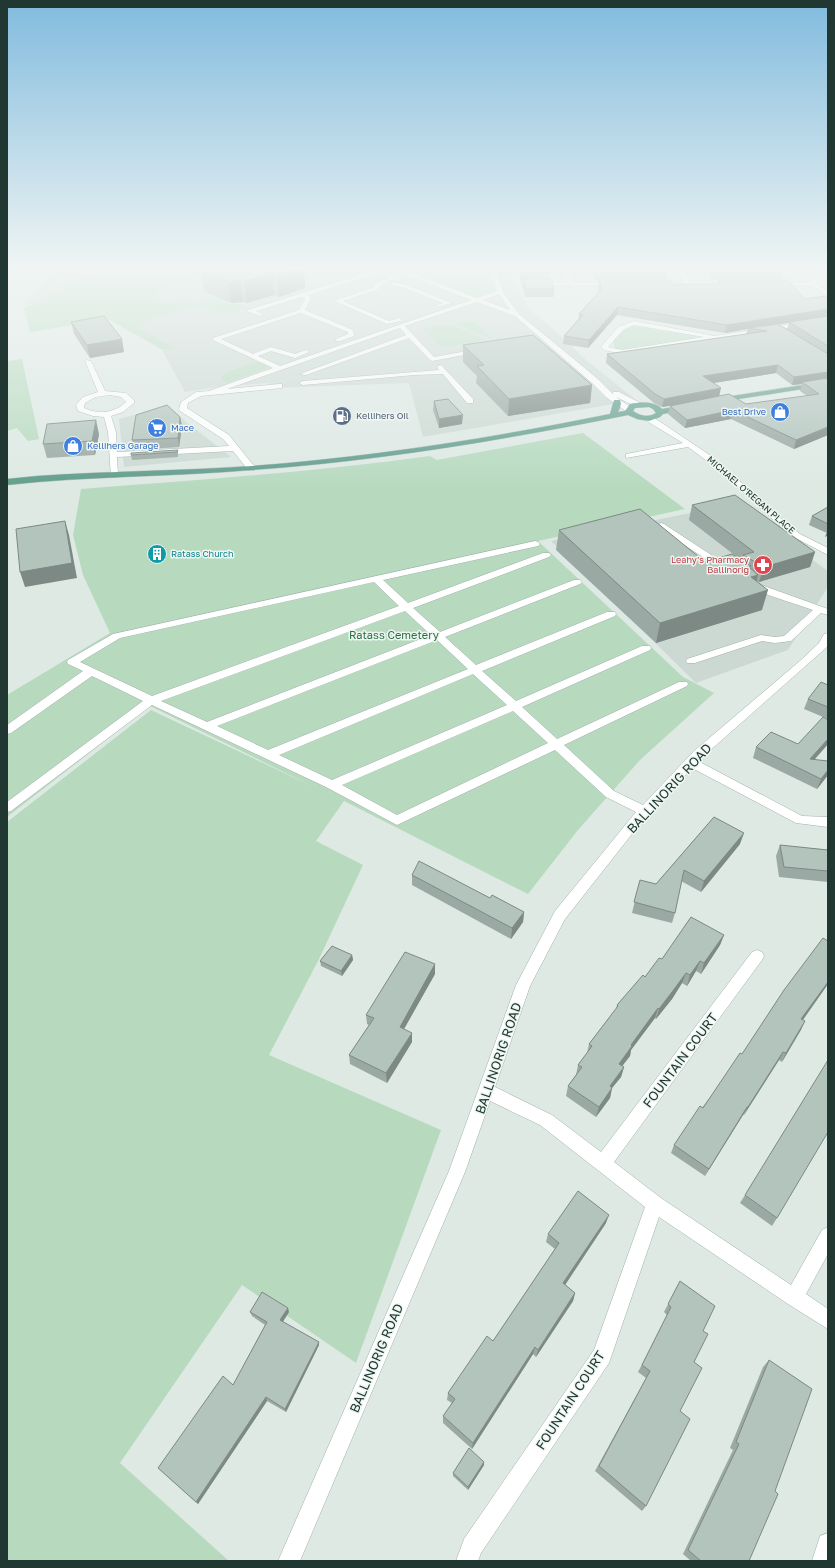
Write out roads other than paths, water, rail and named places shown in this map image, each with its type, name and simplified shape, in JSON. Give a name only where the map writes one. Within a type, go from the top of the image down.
[{"type":"main road","points":[[715,400],[828,383]]},
{"type":"main road","points":[[613,415],[617,408],[617,402]]},
{"type":"main road","points":[[577,423],[631,412],[648,418],[689,404],[652,406],[640,404],[633,406],[631,412]]},
{"type":"main road","points":[[652,406],[660,413]]},
{"type":"main road","points":[[7,482],[251,468],[315,462],[390,453],[577,423],[631,412]]},
{"type":"street","points":[[220,341],[284,366]]},
{"type":"street","points":[[254,355],[271,349],[295,356],[335,341]]},
{"type":"street","points":[[212,392],[355,341]]},
{"type":"street","points":[[304,374],[394,341]]},
{"type":"street","points":[[416,341],[470,401]]},
{"type":"street","points":[[549,341],[617,402],[631,412]]},
{"type":"street","points":[[609,341],[604,347],[611,351],[622,352],[688,341]]},
{"type":"street","points":[[432,359],[486,350]]},
{"type":"street","points":[[263,353],[284,366]]},
{"type":"street","points":[[88,361],[102,394]]},
{"type":"street","points":[[303,383],[414,373],[444,372]]},
{"type":"street","points":[[599,385],[640,404]]},
{"type":"street","points":[[251,468],[226,437],[183,409],[185,402],[199,394],[279,386]]},
{"type":"street","points":[[117,393],[130,400],[130,403],[127,407],[107,414],[91,414],[81,409],[80,405],[87,398],[102,394],[117,393]]},
{"type":"street","points":[[660,413],[677,434]]},
{"type":"street","points":[[107,414],[112,432],[114,475]]},
{"type":"street","points":[[648,418],[677,434]]},
{"type":"street","name":"MICHAEL O'REGAN PLACE","points":[[677,434],[730,475],[776,519],[795,534],[828,552]]},
{"type":"street","points":[[629,456],[689,444]]},
{"type":"street","points":[[113,455],[235,448]]},
{"type":"street","points":[[661,526],[734,573]]},
{"type":"street","points":[[535,544],[117,636],[72,662],[331,785],[397,820],[683,684]]},
{"type":"street","points":[[7,808],[150,700],[546,555]]},
{"type":"street","points":[[376,579],[610,794],[644,811]]},
{"type":"street","points":[[207,726],[577,582]]},
{"type":"street","points":[[748,582],[774,594],[824,611]]},
{"type":"street","points":[[691,662],[760,638],[775,640],[787,639],[824,611]]},
{"type":"street","points":[[268,755],[611,614]]},
{"type":"street","name":"BALLINORIG ROAD","points":[[289,1561],[457,1172],[523,985],[560,915],[644,811],[691,762],[806,662],[823,645],[828,636]]},
{"type":"street","points":[[331,785],[646,648]]},
{"type":"street","points":[[7,730],[91,671]]},
{"type":"street","points":[[691,762],[800,820],[828,822]]},
{"type":"street","name":"FOUNTAIN COURT","points":[[602,1164],[757,956]]},
{"type":"street","points":[[486,1091],[546,1120],[655,1204],[828,1320]]},
{"type":"street","name":"FOUNTAIN COURT","points":[[467,1561],[472,1547],[602,1356],[655,1204]]},
{"type":"street","points":[[794,1298],[828,1236]]},
{"type":"street","points":[[823,1561],[828,1544]]},
{"type":"place","name":"Best Drive","points":[[780,412]]},
{"type":"place","name":"Kellihers Oil","points":[[342,416]]},
{"type":"place","name":"Mace","points":[[157,428]]},
{"type":"place","name":"Kellihers Garage","points":[[73,446]]},
{"type":"place","name":"Ratass Church","points":[[157,554]]},
{"type":"place","name":"Leahy's Pharmacy Ballinorig","points":[[763,565]]},
{"type":"park label","name":"Ratass Cemetery","points":[[394,635]]}]
